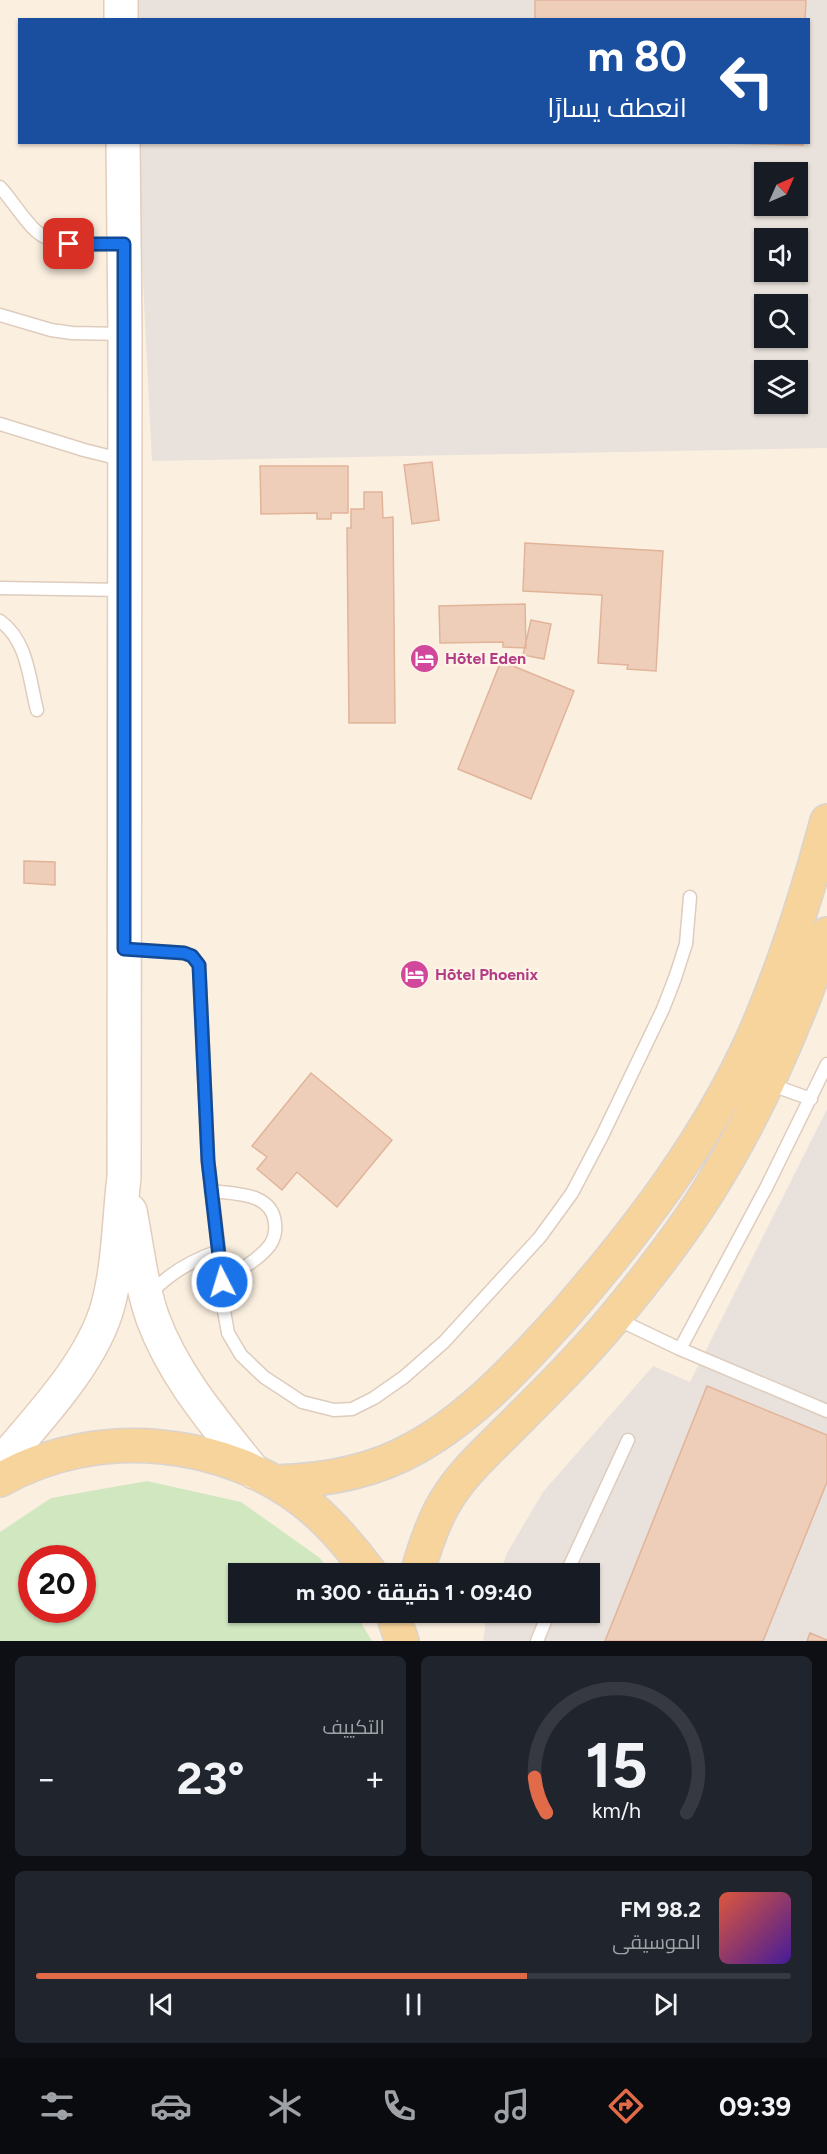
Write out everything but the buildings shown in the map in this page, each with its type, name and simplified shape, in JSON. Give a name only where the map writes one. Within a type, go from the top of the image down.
[{"type":"main road","points":[[121,0],[121,18]]},
{"type":"main road","points":[[0,1464],[52,1402],[99,1330],[108,1308],[112,1287],[124,1177],[125,334],[123,144]]},
{"type":"main road","points":[[124,1177],[147,1297],[153,1319],[170,1358],[188,1387],[264,1477],[307,1481],[356,1472],[413,1450],[452,1424],[513,1369],[540,1341],[581,1295],[658,1198],[702,1134],[752,1039],[787,956],[827,821]]},
{"type":"main road","points":[[427,1563],[434,1524],[445,1501],[457,1485],[571,1367],[614,1318],[684,1228],[709,1191],[768,1084],[821,974],[827,934]]},
{"type":"main road","points":[[0,1480],[50,1458],[90,1449],[132,1445],[174,1448],[215,1457],[264,1477],[320,1516],[345,1539],[363,1563]]},
{"type":"main road","points":[[396,1623],[402,1641]]},
{"type":"main road","points":[[407,1641],[408,1623]]},
{"type":"lane","points":[[0,187],[28,223],[46,239],[57,243],[124,244]]},
{"type":"lane","points":[[0,315],[51,330],[72,333],[125,334]]},
{"type":"lane","points":[[0,424],[125,460]]},
{"type":"lane","points":[[0,588],[125,590]]},
{"type":"lane","points":[[0,621],[18,639],[23,650],[37,710]]},
{"type":"lane","points":[[124,949],[184,953],[192,956],[199,965],[211,1191],[228,1333],[241,1355],[264,1377],[302,1402],[334,1410],[352,1408],[375,1398],[404,1377],[444,1342],[540,1237],[572,1193],[663,1009],[686,944],[690,897]]},
{"type":"lane","points":[[680,1349],[767,1186],[827,1064]]},
{"type":"lane","points":[[768,1084],[811,1099]]},
{"type":"lane","points":[[211,1191],[250,1195],[260,1199],[274,1217],[274,1235],[264,1251],[222,1282]]},
{"type":"lane","points":[[147,1297],[159,1284],[187,1264],[219,1251]]},
{"type":"lane","points":[[614,1318],[680,1349],[827,1411]]},
{"type":"lane","points":[[571,1563],[628,1440]]},
{"type":"lane","points":[[537,1641],[544,1623]]},
{"type":"shaded area","points":[[133,0],[827,0],[827,448],[152,461],[136,144],[810,144],[810,18],[132,18]]},
{"type":"shaded area","points":[[827,1109],[827,1641],[483,1641],[486,1623],[600,1623],[600,1563],[504,1563],[507,1553],[543,1492],[653,1366],[690,1382]]},
{"type":"green space","points":[[147,1481],[241,1502],[320,1558],[323,1563],[228,1563],[228,1623],[361,1623],[372,1641],[0,1641],[0,1532],[51,1498]]},
{"type":"place","name":"Hôtel Eden","points":[[424,658]]},
{"type":"place","name":"Hôtel Phoenix","points":[[414,974]]},
{"type":"route","points":[[69,244],[124,244],[124,949],[184,953],[192,956],[199,965],[208,1161],[222,1282]]}]
